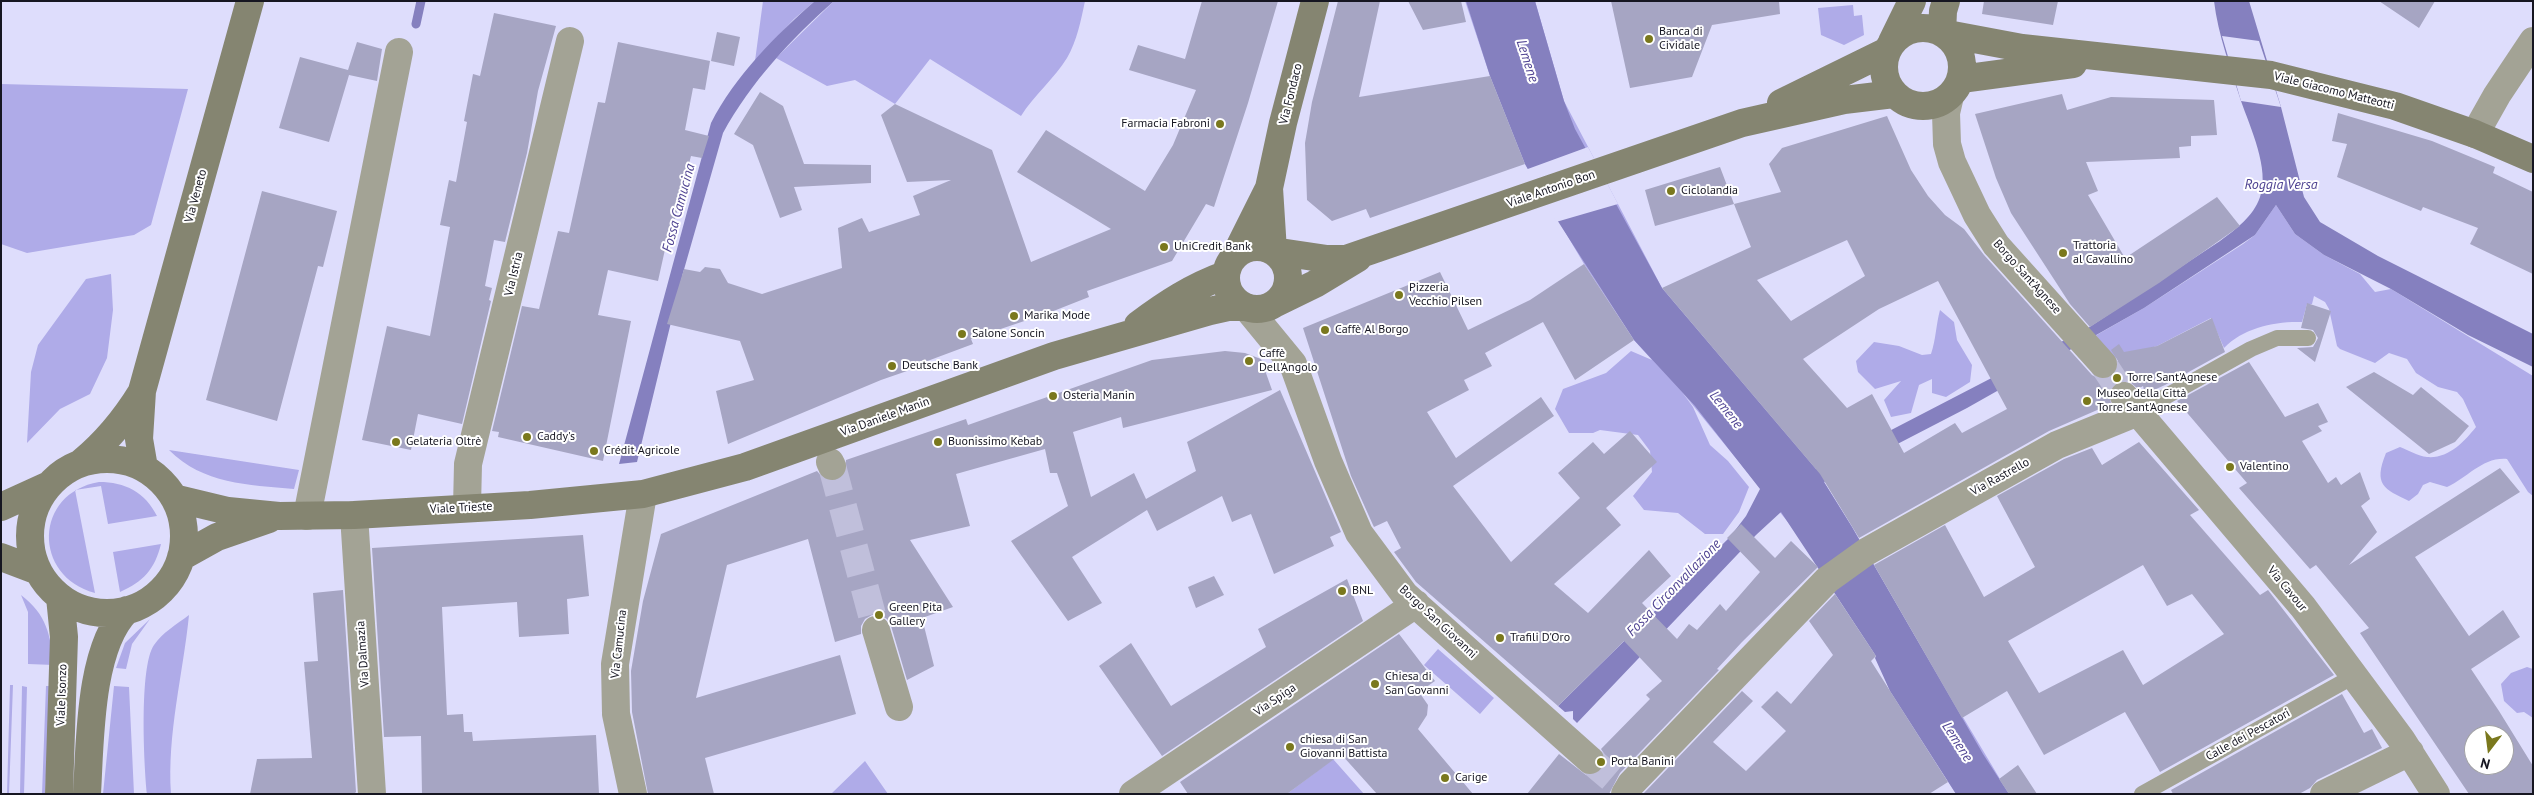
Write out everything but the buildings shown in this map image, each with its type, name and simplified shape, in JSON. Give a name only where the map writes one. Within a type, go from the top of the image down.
[{"type":"main road","name":"Via Veneto","points":[[144,468],[139,439],[142,391],[250,1]]},
{"type":"main road","name":"Via Fondaco","points":[[1231,264],[1269,188],[1283,123],[1315,1]]},
{"type":"main road","points":[[1890,47],[1910,30],[1921,28],[1942,33],[1952,41],[1960,53],[1963,66],[1955,88],[1940,103],[1928,106],[1915,106],[1894,94],[1884,74],[1884,62],[1890,47],[1912,1]]},
{"type":"main road","points":[[1942,33],[1946,1]]},
{"type":"main road","name":"Viale Giacomo Matteotti","points":[[1942,33],[1994,44],[2127,61],[2218,68],[2271,75],[2395,106],[2475,134],[2533,159]]},
{"type":"main road","name":"Viale Antonio Bon","points":[[1742,123],[1890,47]]},
{"type":"main road","name":"Viale Giacomo Matteotti","points":[[1955,88],[2073,64],[2127,61]]},
{"type":"main road","name":"Viale Antonio Bon","points":[[1273,251],[1327,259],[1346,259],[1361,256],[1742,123],[1844,100],[1894,94]]},
{"type":"main road","name":"Via Fondaco","points":[[1269,188],[1273,251]]},
{"type":"main road","points":[[1255,246],[1273,251],[1281,257],[1288,277],[1285,292],[1274,304],[1261,309],[1246,308],[1229,294],[1231,264],[1255,246]]},
{"type":"main road","name":"Viale Antonio Bon","points":[[1274,304],[1315,284],[1361,256]]},
{"type":"main road","name":"Via Daniele Manin","points":[[1126,334],[1174,298],[1231,264]]},
{"type":"main road","name":"Via Daniele Manin","points":[[643,494],[745,467],[1054,356],[1210,311],[1228,307],[1246,308]]},
{"type":"main road","name":"Via Veneto","points":[[82,462],[121,423],[142,391]]},
{"type":"main road","points":[[1,507],[47,486],[69,468],[82,462],[103,459],[124,460],[144,468],[156,476],[174,498],[180,509],[184,533],[181,557],[170,580],[161,591],[140,606],[113,613],[85,610],[60,597],[48,586],[38,572],[30,550],[30,527],[35,505],[47,486]]},
{"type":"main road","name":"Viale Trieste","points":[[174,498],[228,511],[279,516],[307,516],[577,502],[643,494]]},
{"type":"main road","name":"Viale Trieste","points":[[181,557],[218,537],[279,516]]},
{"type":"main road","points":[[1,557],[38,572]]},
{"type":"main road","name":"Viale Isonzo","points":[[59,794],[64,637],[60,597]]},
{"type":"main road","points":[[87,794],[90,735],[97,674],[117,620],[127,610]]},
{"type":"street","points":[[2475,134],[2533,41]]},
{"type":"street","name":"Via Istria","points":[[468,507],[468,464],[570,42]]},
{"type":"street","points":[[307,516],[399,52]]},
{"type":"street","name":"Borgo Sant'Agnese","points":[[1955,88],[1946,113],[1947,144],[1952,162],[1977,215],[1996,245],[2103,364]]},
{"type":"street","name":"Borgo San Giovanni","points":[[1246,308],[1293,364],[1328,461],[1359,533],[1405,595],[1590,760]]},
{"type":"street","name":"Via Rastrello","points":[[1622,790],[1631,784],[1827,580],[1866,552],[2131,404]]},
{"type":"street","name":"Via Cavour","points":[[2131,404],[2303,607],[2410,752],[2436,794]]},
{"type":"street","name":"Via Camucina","points":[[633,794],[616,714],[615,664],[643,494]]},
{"type":"street","name":"Via Dalmazia","points":[[354,515],[372,794]]},
{"type":"street","name":"Via Spiga","points":[[1133,794],[1416,604]]},
{"type":"street","points":[[876,630],[899,707]]},
{"type":"street","points":[[2324,794],[2410,752]]},
{"type":"lane","points":[[2131,404],[2277,338],[2308,338]]},
{"type":"lane","name":"Calle dei Pescatori","points":[[2142,794],[2354,676]]},
{"type":"shaded area","points":[[763,1],[815,1],[794,19],[755,61]]},
{"type":"shaded area","points":[[834,1],[1085,1],[1076,38],[1067,58],[1021,116],[930,59],[895,104],[855,80],[827,86],[776,58]]},
{"type":"shaded area","points":[[1465,1],[1535,1],[1564,101],[1662,288],[1816,469],[2009,794],[1956,794],[1890,691],[1876,656],[1796,532],[1682,392],[1693,407],[1710,445],[1728,461],[1749,487],[1739,512],[1723,534],[1705,534],[1678,513],[1644,510],[1633,496],[1652,472],[1650,451],[1638,435],[1600,430],[1593,433],[1569,433],[1555,409],[1563,389],[1606,373],[1631,351],[1652,360],[1634,340],[1584,264],[1525,164],[1490,76]]},
{"type":"shaded area","points":[[1853,5],[1854,16],[1862,15],[1864,35],[1844,45],[1821,35],[1818,8]]},
{"type":"shaded area","points":[[1,84],[188,89],[151,225],[134,235],[27,253],[1,244]]},
{"type":"shaded area","points":[[2276,205],[2295,234],[2324,255],[2360,274],[2375,292],[2391,289],[2533,376],[2533,496],[2528,492],[2507,459],[2490,461],[2447,487],[2430,482],[2423,485],[2418,494],[2409,501],[2387,489],[2381,479],[2382,464],[2386,453],[2400,447],[2427,457],[2442,455],[2461,444],[2476,427],[2463,399],[2457,392],[2438,387],[2416,373],[2407,359],[2389,353],[2375,363],[2340,349],[2337,346],[2329,309],[2325,302],[2314,296],[2312,304],[2307,304],[2302,322],[2260,327],[2240,335],[2224,348],[2211,318],[2157,346],[2111,360],[2095,336],[2144,308],[2243,244],[2255,235]]},
{"type":"shaded area","points":[[111,274],[113,310],[107,358],[90,394],[60,409],[27,443],[31,372],[38,345],[86,279]]},
{"type":"shaded area","points":[[1940,310],[1954,322],[1957,340],[1972,365],[1970,382],[1946,397],[1932,393],[1932,379],[1919,385],[1911,413],[1891,417],[1884,400],[1901,381],[1875,389],[1858,372],[1856,361],[1874,342],[1899,346],[1922,355],[1931,354]]},
{"type":"shaded area","points":[[169,450],[299,470],[294,489],[243,484],[227,481],[196,470]]},
{"type":"shaded area","points":[[99,482],[126,486],[147,501],[157,516],[108,524],[101,486],[77,490]]},
{"type":"shaded area","points":[[75,491],[95,593],[74,584],[60,570],[51,553],[49,535],[53,517],[62,502]]},
{"type":"shaded area","points":[[161,544],[155,561],[147,574],[135,584],[120,592],[113,552]]},
{"type":"shaded area","points":[[21,595],[37,610],[46,626],[54,665],[28,664],[28,612]]},
{"type":"shaded area","points":[[189,615],[173,726],[170,771],[171,794],[147,794],[144,694],[149,657],[154,645],[161,637]]},
{"type":"shaded area","points":[[150,619],[132,644],[126,669],[116,668],[125,643]]},
{"type":"shaded area","points":[[1438,649],[1494,698],[1480,714],[1424,665]]},
{"type":"shaded area","points":[[2527,667],[2533,669],[2533,718],[2524,712],[2517,713],[2504,701],[2501,684],[2511,673]]},
{"type":"shaded area","points":[[10,685],[13,685],[9,794],[7,794]]},
{"type":"shaded area","points":[[22,686],[27,687],[24,794],[20,794]]},
{"type":"shaded area","points":[[46,686],[51,686],[45,794],[42,794]]},
{"type":"shaded area","points":[[114,686],[129,687],[134,794],[103,794]]},
{"type":"shaded area","points":[[1333,759],[1364,794],[1287,794]]},
{"type":"shaded area","points":[[865,761],[888,794],[831,794]]},
{"type":"water","points":[[815,1],[834,1],[802,30],[773,62],[746,96],[723,133],[683,273],[637,462],[619,464],[711,123],[732,89],[757,57]]},
{"type":"water","points":[[1466,1],[1535,1],[1564,101],[1575,129],[1662,288],[1816,469],[2088,328],[2220,241],[2248,217],[2260,197],[2263,174],[2261,161],[2254,135],[2225,52],[2214,1],[2249,1],[2281,107],[2304,197],[2320,222],[2378,256],[2533,334],[2533,367],[2468,335],[2391,289],[2324,255],[2295,234],[2276,205],[2255,235],[2144,308],[1967,408],[1824,482],[1983,754],[2009,794],[1956,794],[1890,691],[1875,658],[1876,656],[1781,512],[1756,535],[1577,723],[1573,719],[1573,711],[1565,712],[1558,706],[1730,537],[1746,516],[1760,489],[1695,406],[1634,340],[1552,212],[1525,164],[1490,76]]},
{"type":"pier","points":[[2222,36],[2259,41],[2281,107],[2241,101]]},
{"type":"pier","points":[[1588,147],[1618,204],[1556,222],[1525,170]]},
{"type":"waterway","points":[[416,24],[421,1]]},
{"type":"tunnel","points":[[2103,364],[2124,396]]},
{"type":"tunnel","points":[[832,466],[876,630]]},
{"type":"tunnel","points":[[1590,760],[1617,783]]},
{"type":"place","name":"Banca di Cividale","points":[[1649,39]]},
{"type":"place","name":"Farmacia Fabroni","points":[[1220,124]]},
{"type":"place","name":"Ciclolandia","points":[[1671,191]]},
{"type":"place","name":"UniCredit Bank","points":[[1164,247]]},
{"type":"place","name":"Trattoria al Cavallino","points":[[2063,253]]},
{"type":"place","name":"Pizzeria Vecchio Pilsen","points":[[1399,295]]},
{"type":"place","name":"Marika Mode","points":[[1014,316]]},
{"type":"place","name":"Caffè Al Borgo","points":[[1325,330]]},
{"type":"place","name":"Salone Soncin","points":[[962,334]]},
{"type":"place","name":"Caffè Dell'Angolo","points":[[1249,361]]},
{"type":"place","name":"Deutsche Bank","points":[[892,366]]},
{"type":"place","name":"Torre Sant'Agnese","points":[[2117,378]]},
{"type":"place","name":"Osteria Manin","points":[[1053,396]]},
{"type":"place","name":"Museo della Città Torre Sant'Agnese","points":[[2087,401]]},
{"type":"place","name":"Caddy's","points":[[527,437]]},
{"type":"place","name":"Gelateria Oltrè","points":[[396,442]]},
{"type":"place","name":"Buonissimo Kebab","points":[[938,442]]},
{"type":"place","name":"Crédit Agricole","points":[[594,451]]},
{"type":"place","name":"Valentino","points":[[2230,467]]},
{"type":"place","name":"BNL","points":[[1342,591]]},
{"type":"place","name":"Green Pita Gallery","points":[[879,615]]},
{"type":"place","name":"Trafili D'Oro","points":[[1500,638]]},
{"type":"place","name":"Chiesa di San Govanni","points":[[1375,684]]},
{"type":"place","name":"chiesa di San Giovanni Battista","points":[[1290,747]]},
{"type":"place","name":"Porta Banini","points":[[1601,762]]},
{"type":"place","name":"Carige","points":[[1445,778]]},
{"type":"water label","name":"Lemene","points":[[1527,61]]},
{"type":"water label","name":"Roggia Versa","points":[[2281,185]]},
{"type":"water label","name":"Fossa Camucina","points":[[679,208]]},
{"type":"water label","name":"Lemene","points":[[1726,410]]},
{"type":"water label","name":"Fossa Circonvallazione","points":[[1674,588]]},
{"type":"water label","name":"Lemene","points":[[1957,742]]}]
